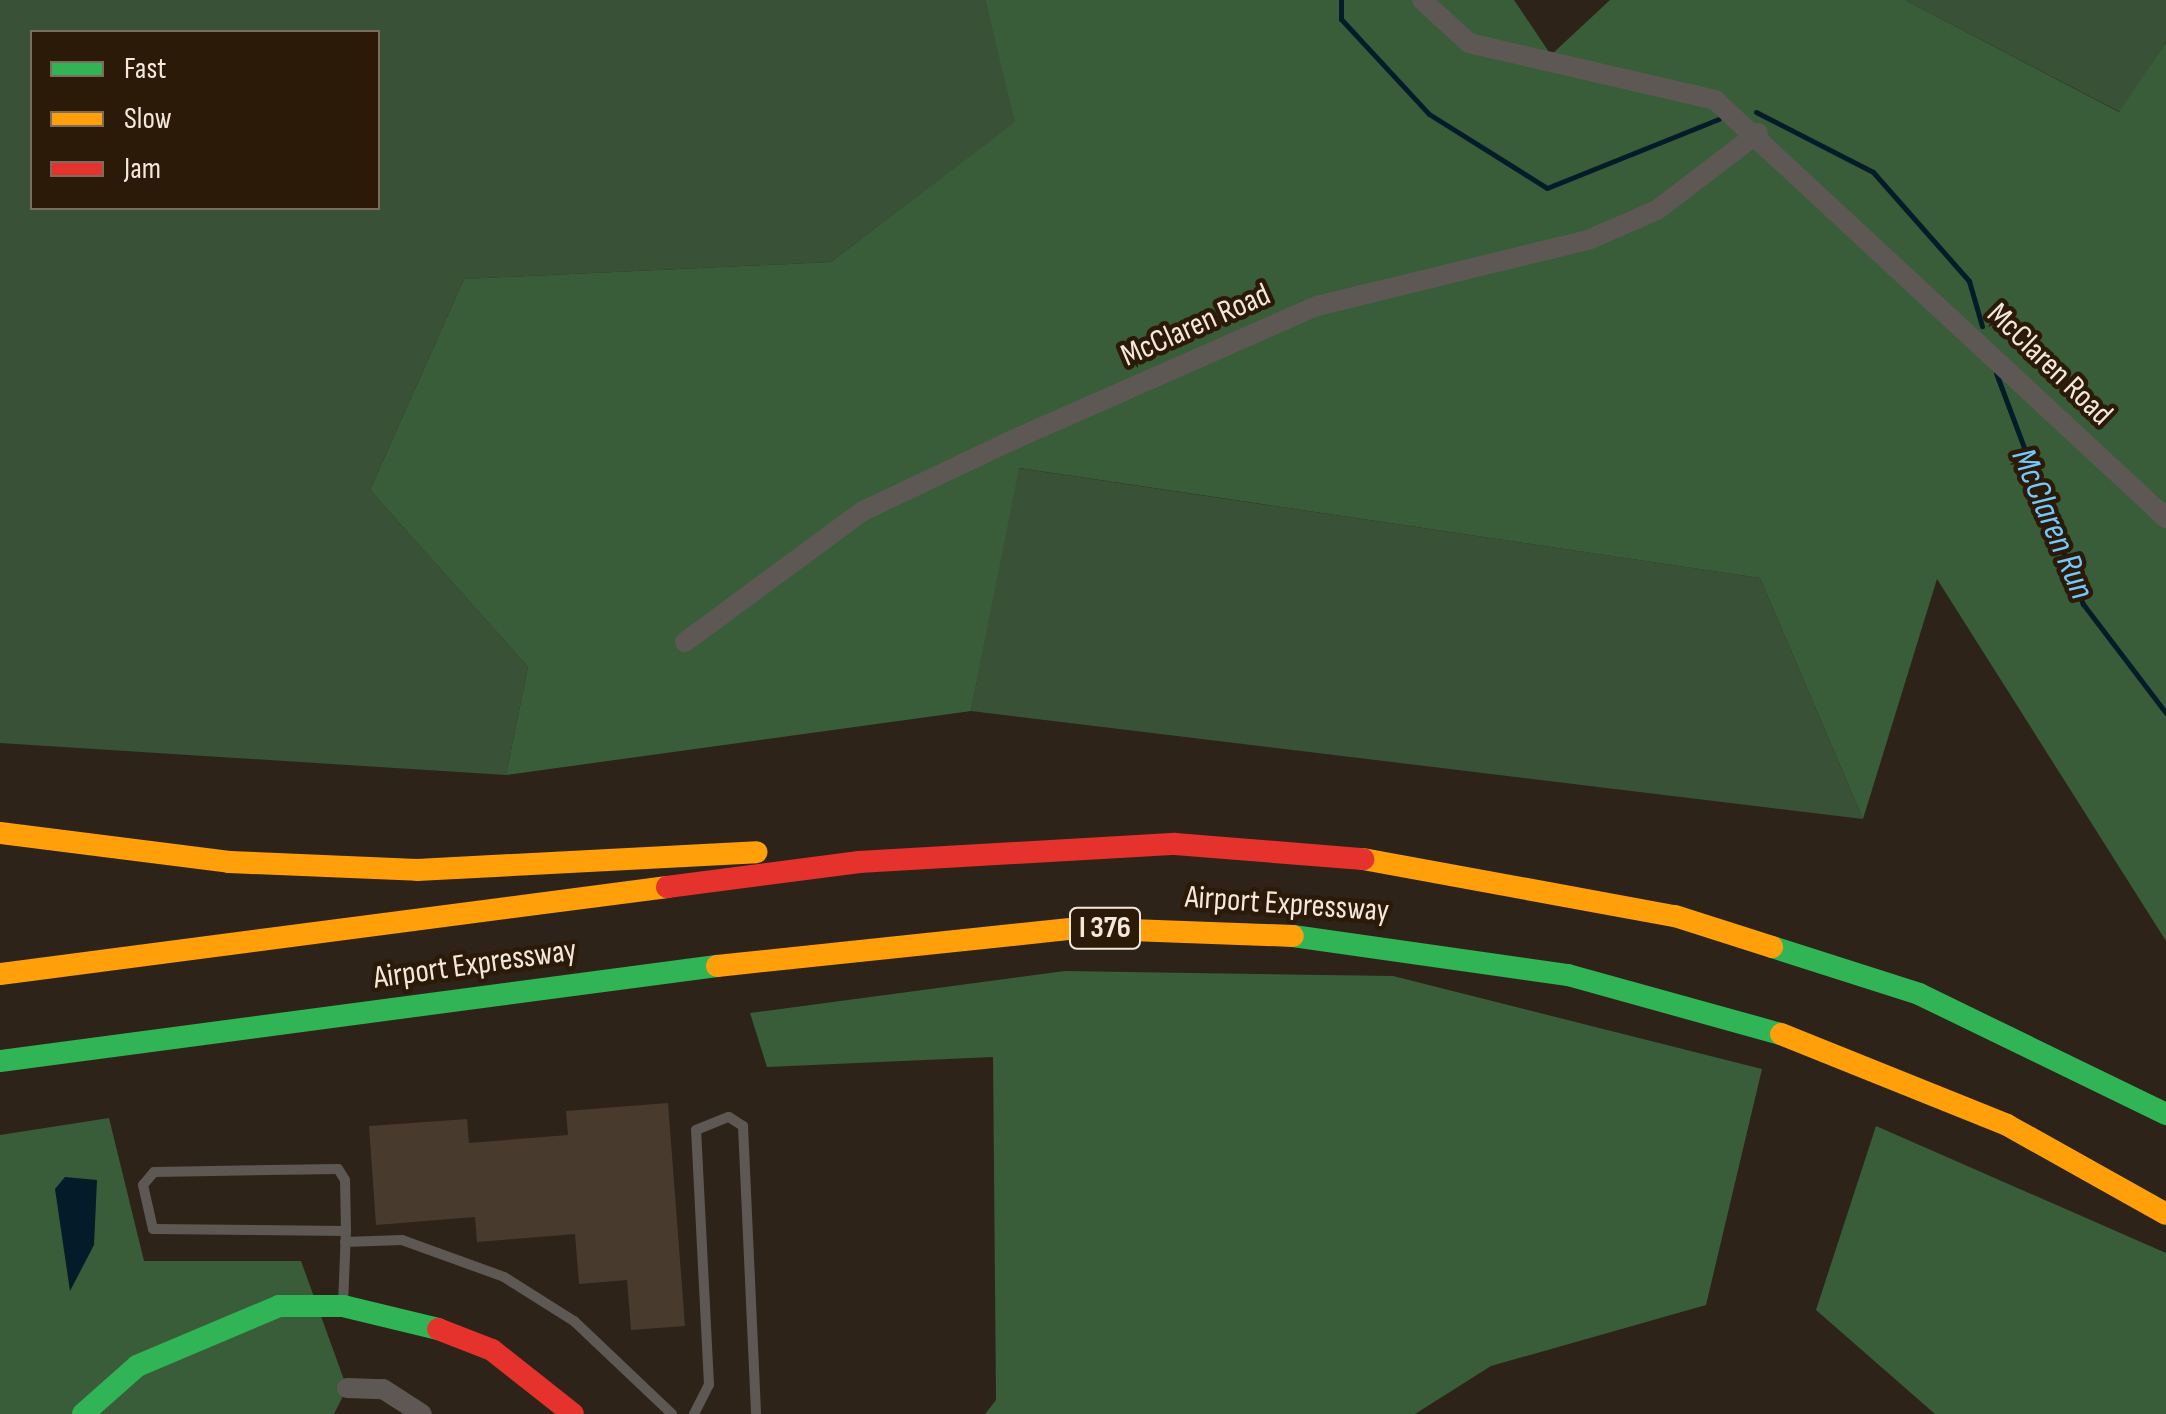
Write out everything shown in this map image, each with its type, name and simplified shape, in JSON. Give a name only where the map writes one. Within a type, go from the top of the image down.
[{"type":"main road","points":[[0,834],[228,862],[417,870],[1091,827],[1250,837],[1426,864]]},
{"type":"main road","name":"Airport Expressway","points":[[0,974],[1030,846],[1175,844],[1426,864],[1782,946],[1919,994],[2166,1114]]},
{"type":"main road","name":"Airport Expressway","points":[[0,1060],[850,949],[1077,928],[1218,929],[1418,948],[1568,974],[1771,1030],[1903,1079],[2166,1214]]},
{"type":"main road","points":[[0,1078],[850,949]]},
{"type":"main road","points":[[83,1414],[138,1366],[197,1336],[279,1306],[343,1306],[492,1350],[574,1414]]},
{"type":"street","name":"McClaren Road","points":[[1422,0],[1469,43],[1699,90],[1758,133],[2166,518]]},
{"type":"street","name":"McClaren Road","points":[[685,642],[863,511],[976,457],[1317,306],[1588,240],[1657,210],[1758,133]]},
{"type":"street","points":[[347,1388],[383,1389],[422,1414]]},
{"type":"lane","points":[[694,1414],[708,1385],[696,1130],[728,1117],[743,1126],[756,1414]]},
{"type":"lane","points":[[343,1306],[346,1236],[345,1180],[334,1167],[154,1172],[144,1181],[144,1220],[153,1229],[346,1236],[402,1240],[504,1277],[574,1321],[672,1414]]},
{"type":"green space","points":[[0,0],[985,0],[1016,122],[831,262],[464,279],[370,490],[528,667],[506,775],[0,743]]},
{"type":"green space","points":[[985,0],[1514,0],[1551,55],[1610,0],[1905,0],[2119,112],[2166,42],[2166,941],[1937,579],[1863,819],[1760,578],[1019,468],[971,711],[506,775],[528,667],[370,490],[464,279],[831,262],[1015,122]]},
{"type":"green space","points":[[1905,0],[2166,0],[2166,42],[2120,112]]},
{"type":"green space","points":[[1018,468],[1760,578],[1863,819],[971,711]]},
{"type":"green space","points":[[1065,971],[1393,976],[1762,1069],[1706,1305],[1491,1366],[1415,1414],[985,1414],[996,1400],[993,1057],[767,1067],[750,1013]]},
{"type":"green space","points":[[109,1118],[144,1261],[301,1261],[347,1388],[334,1414],[0,1414],[0,1135]]},
{"type":"green space","points":[[1876,1126],[2166,1253],[2166,1414],[1935,1414],[1816,1310]]},
{"type":"water","points":[[65,1177],[97,1180],[94,1245],[70,1291],[55,1189]]},
{"type":"building","points":[[668,1103],[685,1326],[631,1330],[627,1280],[579,1284],[575,1234],[477,1242],[475,1217],[376,1225],[369,1126],[467,1119],[469,1143],[568,1135],[566,1111]]},
{"type":"waterway","name":"McClaren Run","points":[[1341,0],[1341,19],[1429,114],[1547,188],[1719,119]]},
{"type":"waterway","name":"McClaren Run","points":[[1756,112],[1873,172],[1969,281],[1982,326]]},
{"type":"waterway","name":"McClaren Run","points":[[1996,373],[2083,604],[2166,713]]},
{"type":"traffic: fast","points":[[1293,936],[1568,975],[1781,1034]]},
{"type":"traffic: fast","points":[[1772,947],[1919,994],[2166,1114]]},
{"type":"traffic: fast","points":[[0,1061],[717,966]]},
{"type":"traffic: fast","points":[[83,1414],[137,1366],[279,1306],[343,1306],[438,1329]]},
{"type":"traffic: slow","points":[[0,833],[229,862],[417,870],[757,852]]},
{"type":"traffic: slow","points":[[1363,859],[1675,916],[1772,947]]},
{"type":"traffic: slow","points":[[0,974],[667,887]]},
{"type":"traffic: slow","points":[[717,966],[1077,928],[1293,936]]},
{"type":"traffic: slow","points":[[1781,1034],[2007,1125],[2166,1214]]},
{"type":"traffic: jam","points":[[667,887],[859,862],[1175,844],[1363,859]]},
{"type":"traffic: jam","points":[[438,1329],[492,1350],[573,1414]]}]
